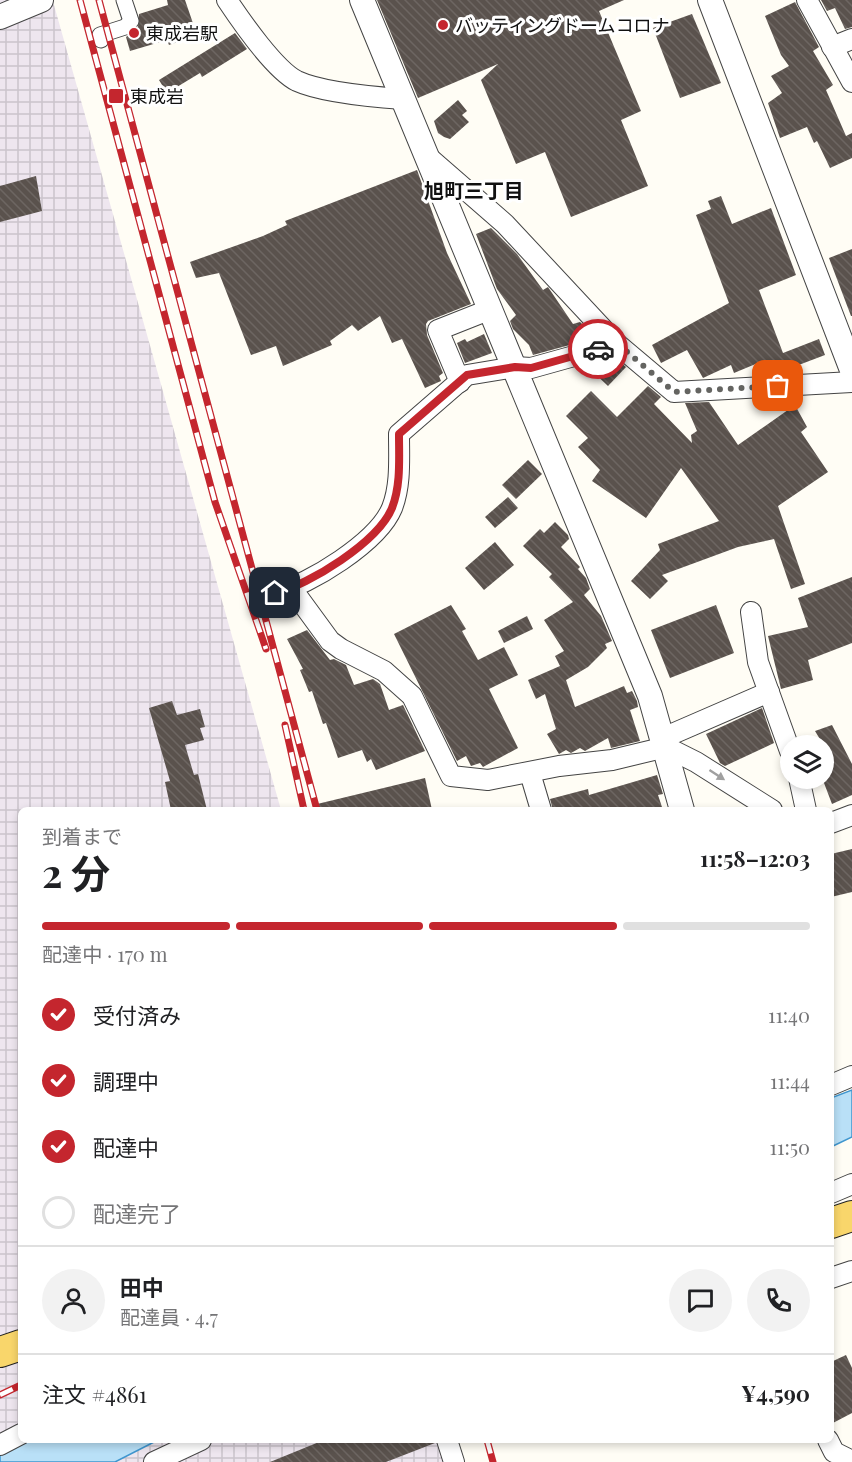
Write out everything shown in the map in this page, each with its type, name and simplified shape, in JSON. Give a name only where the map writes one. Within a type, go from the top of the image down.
[{"type":"main road","points":[[834,1222],[852,1216]]},
{"type":"main road","points":[[834,1236],[852,1232]]},
{"type":"main road","points":[[0,1341],[18,1336]]},
{"type":"main road","points":[[0,1352],[18,1346]]},
{"type":"street","points":[[0,17],[41,0]]},
{"type":"street","points":[[101,39],[100,35],[125,27],[131,21],[124,0]]},
{"type":"street","points":[[227,0],[259,45],[296,80],[362,97],[403,99]]},
{"type":"street","points":[[362,0],[650,696],[665,742],[681,807]]},
{"type":"street","points":[[710,0],[844,327],[852,370]]},
{"type":"street","points":[[807,0],[852,82]]},
{"type":"street","points":[[832,47],[852,39]]},
{"type":"street","points":[[427,156],[506,224],[618,344],[674,392],[852,382]]},
{"type":"street","points":[[460,382],[438,330],[491,309]]},
{"type":"street","points":[[618,344],[531,368],[515,367],[479,372],[460,382],[399,434],[399,480],[392,508],[382,525],[334,564],[283,591],[330,641],[384,671],[412,696],[452,776],[488,780],[559,766],[612,760],[665,742],[769,692]]},
{"type":"street","points":[[751,612],[758,662],[784,735]]},
{"type":"street","points":[[665,742],[767,807]]},
{"type":"street","points":[[530,773],[540,807]]},
{"type":"street","points":[[801,789],[805,807]]},
{"type":"street","points":[[834,822],[852,815]]},
{"type":"street","points":[[834,1084],[852,1076]]},
{"type":"street","points":[[834,1193],[852,1184]]},
{"type":"street","points":[[834,1277],[852,1271]]},
{"type":"street","points":[[0,1445],[18,1436]]},
{"type":"street","points":[[154,1462],[195,1443]]},
{"type":"street","points":[[448,1443],[454,1462]]},
{"type":"street","points":[[830,1443],[834,1452],[852,1461]]},
{"type":"shaded area","points":[[0,0],[53,0],[280,807],[18,807],[18,1442],[0,1452]]},
{"type":"shaded area","points":[[152,1443],[452,1443],[457,1462],[115,1462]]},
{"type":"water","points":[[852,1090],[852,1137],[834,1146],[834,1097]]},
{"type":"water","points":[[18,1443],[152,1443],[115,1462],[0,1462],[0,1452]]},
{"type":"building","points":[[167,0],[185,0],[197,35],[169,45],[167,40],[130,51],[126,37],[138,27],[139,14],[168,5]]},
{"type":"building","points":[[377,0],[624,0],[599,11],[641,111],[621,120],[648,186],[571,217],[545,152],[516,164],[481,80],[498,64],[418,98]]},
{"type":"building","points":[[821,0],[852,0],[852,27],[845,29],[835,8],[827,11]]},
{"type":"building","points":[[795,2],[819,47],[813,51],[833,85],[826,90],[846,136],[852,133],[852,158],[830,168],[817,141],[814,143],[807,127],[780,138],[768,103],[782,93],[771,76],[789,66],[781,55],[765,16]]},
{"type":"building","points":[[692,14],[721,83],[680,98],[653,28]]},
{"type":"building","points":[[235,33],[247,49],[202,77],[200,73],[167,93],[159,80]]},
{"type":"building","points":[[458,100],[467,111],[462,115],[469,122],[450,139],[438,133],[434,121]]},
{"type":"building","points":[[417,170],[447,253],[471,304],[428,321],[426,324],[427,335],[443,373],[439,376],[441,381],[425,388],[402,339],[392,343],[380,316],[358,331],[352,325],[330,341],[332,345],[283,366],[276,346],[251,355],[219,273],[196,278],[190,262],[263,236],[287,225],[285,221]]},
{"type":"building","points":[[36,176],[42,211],[0,222],[0,186]]},
{"type":"building","points":[[721,196],[732,224],[771,208],[796,275],[759,290],[783,353],[819,339],[825,355],[775,374],[763,375],[758,363],[734,373],[731,365],[703,378],[687,350],[661,363],[652,345],[729,303],[696,215],[711,209],[708,201]]},
{"type":"building","points":[[491,228],[517,254],[543,290],[548,287],[573,324],[580,322],[584,326],[588,340],[533,355],[529,345],[513,329],[510,321],[516,315],[497,289],[476,234]]},
{"type":"building","points":[[852,249],[852,316],[851,316],[829,258]]},
{"type":"building","points":[[484,334],[492,353],[465,363],[457,343],[465,339],[467,342]]},
{"type":"building","points":[[614,357],[626,367],[608,386],[592,371],[602,361]]},
{"type":"building","points":[[648,386],[661,397],[654,404],[692,443],[691,435],[697,431],[685,403],[709,402],[738,445],[795,405],[807,427],[801,432],[828,472],[778,506],[805,584],[791,589],[774,539],[738,547],[662,575],[668,581],[650,599],[631,581],[660,550],[658,544],[719,521],[681,468],[646,518],[592,481],[600,470],[578,447],[588,438],[566,416],[591,391],[617,417]]},
{"type":"building","points":[[528,460],[542,474],[516,499],[502,485]]},
{"type":"building","points":[[508,497],[518,508],[495,528],[485,517]]},
{"type":"building","points":[[555,522],[568,535],[569,539],[561,547],[580,567],[578,569],[586,578],[590,589],[584,595],[601,616],[612,641],[605,644],[607,648],[588,667],[566,680],[575,707],[624,686],[627,693],[632,691],[637,701],[638,707],[630,710],[640,741],[611,748],[608,738],[585,751],[580,748],[571,753],[566,750],[559,754],[547,734],[556,729],[545,694],[536,699],[528,680],[560,666],[555,656],[564,651],[544,620],[573,602],[549,577],[552,574],[523,546],[540,529],[544,533]]},
{"type":"building","points":[[495,542],[514,565],[484,590],[465,568]]},
{"type":"building","points":[[852,577],[852,643],[808,660],[813,680],[781,689],[768,636],[808,627],[798,598]]},
{"type":"building","points":[[451,605],[466,629],[462,631],[478,660],[504,647],[518,675],[489,689],[518,748],[483,767],[480,763],[471,766],[466,756],[457,761],[394,634]]},
{"type":"building","points":[[716,605],[734,653],[670,678],[651,630]]},
{"type":"building","points":[[527,616],[533,629],[504,643],[498,631]]},
{"type":"building","points":[[307,630],[330,660],[334,659],[346,665],[354,685],[373,679],[380,684],[389,710],[403,705],[425,751],[376,770],[371,759],[367,762],[362,750],[338,758],[326,723],[323,724],[312,691],[309,692],[300,670],[303,669],[287,639]]},
{"type":"building","points":[[172,701],[177,715],[200,709],[205,727],[200,728],[204,740],[185,745],[194,775],[198,774],[206,807],[170,807],[165,782],[170,781],[149,708]]},
{"type":"building","points":[[762,708],[774,743],[725,766],[720,763],[706,734]]},
{"type":"building","points":[[832,725],[852,764],[852,795],[832,804],[826,789],[834,789],[834,735],[817,735],[815,731]]},
{"type":"building","points":[[657,775],[663,794],[658,795],[662,807],[552,807],[550,799],[588,789],[589,795]]},
{"type":"building","points":[[425,778],[431,807],[313,807],[313,805]]},
{"type":"building","points":[[852,849],[852,892],[834,896],[834,853]]},
{"type":"building","points":[[846,1355],[852,1368],[852,1413],[834,1422],[834,1361]]},
{"type":"building","points":[[317,1443],[435,1443],[386,1462],[270,1462]]},
{"type":"railway","points":[[80,0],[215,502],[266,649]]},
{"type":"railway","points":[[99,0],[316,807]]},
{"type":"railway","points":[[285,725],[303,807]]},
{"type":"railway","points":[[0,1395],[18,1386]]},
{"type":"railway","points":[[488,1443],[493,1462]]},
{"type":"way so far","points":[[598,349],[618,344],[674,392],[778,386]]},
{"type":"place","name":"バッティングドームコロナ","points":[[443,25]]},
{"type":"place","name":"東成岩駅","points":[[134,33]]},
{"type":"place","name":"東成岩","points":[[116,96]]},
{"type":"district","name":"旭町三丁目","points":[[474,189]]},
{"type":"route","points":[[275,593],[292,589],[314,577],[334,564],[382,525],[392,508],[399,480],[399,434],[467,375],[515,367],[531,368],[598,349]]}]
